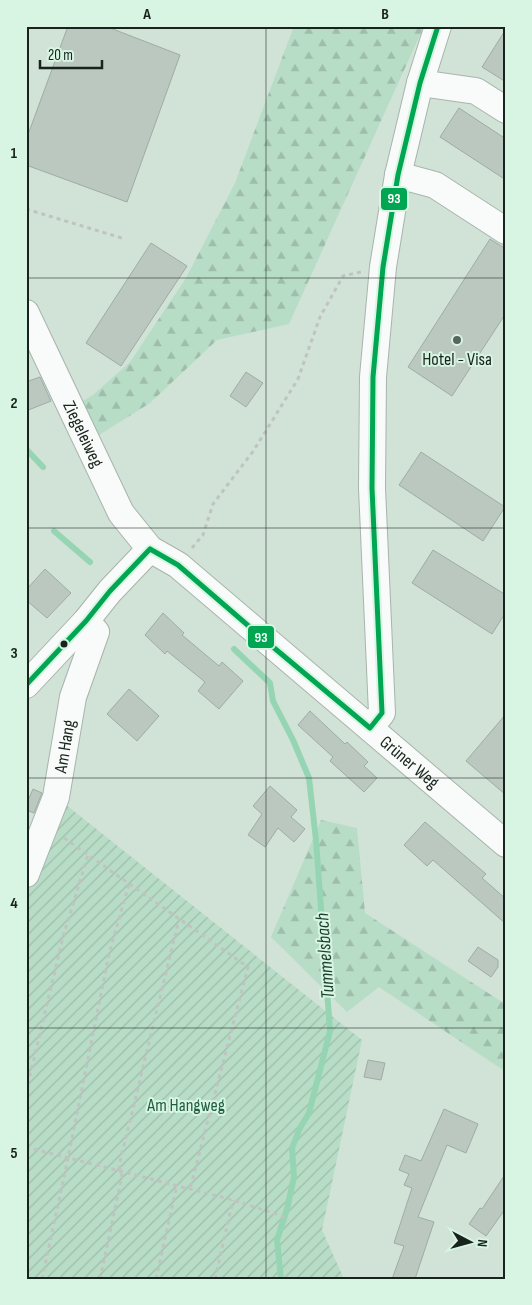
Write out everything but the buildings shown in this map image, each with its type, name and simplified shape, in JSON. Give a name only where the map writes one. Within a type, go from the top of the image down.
[{"type":"street","points":[[370,728],[382,713],[372,479],[373,377],[383,267],[398,175],[420,83],[438,26]]},
{"type":"street","points":[[420,83],[476,91],[506,110]]},
{"type":"street","points":[[398,175],[435,186],[506,231]]},
{"type":"street","name":"Ziegeleiweg","points":[[26,313],[121,513],[150,549]]},
{"type":"street","points":[[26,685],[150,549]]},
{"type":"street","name":"Grüner Weg","points":[[150,549],[178,565],[265,641],[506,844]]},
{"type":"street","name":"Am Hang","points":[[26,874],[56,797],[73,697],[96,632],[86,621]]},
{"type":"path","points":[[206,26],[212,28]]},
{"type":"path","points":[[26,209],[125,240]]},
{"type":"path","points":[[178,565],[203,534],[213,504],[254,450],[298,379],[320,316],[344,276],[383,267]]},
{"type":"path","points":[[45,825],[248,967],[190,1189]]},
{"type":"path","points":[[26,1092],[62,937],[88,855]]},
{"type":"path","points":[[42,1279],[109,954],[129,884]]},
{"type":"path","points":[[100,1279],[122,1176],[119,1166],[179,919]]},
{"type":"path","points":[[26,1148],[120,1170],[233,1200],[282,1216],[288,1220]]},
{"type":"path","points":[[156,1279],[177,1185]]},
{"type":"path","points":[[215,1279],[233,1200]]},
{"type":"green space","points":[[294,26],[424,26],[289,324],[217,340],[150,403],[88,442],[71,408],[93,395],[130,362],[186,278],[235,183]]},
{"type":"green space","name":"Am Hangweg","points":[[56,797],[362,1040],[322,1230],[344,1279],[26,1279],[26,874]]},
{"type":"green space","points":[[321,820],[357,828],[365,913],[502,1002],[506,998],[506,1072],[379,987],[347,1012],[271,937]]},
{"type":"waterway","name":"Tummelsbach","points":[[26,449],[43,467]]},
{"type":"waterway","name":"Tummelsbach","points":[[54,531],[90,562]]},
{"type":"waterway","name":"Tummelsbach","points":[[234,649],[270,683],[273,701],[293,740],[309,778],[316,840],[330,1031],[309,1113],[300,1128],[292,1148],[294,1177],[287,1209],[277,1240],[281,1279]]},
{"type":"transit line","name":"93","points":[[370,728],[382,713],[372,488],[373,377],[383,267],[398,175],[420,83],[438,26]]},
{"type":"transit line","name":"93","points":[[150,549],[178,565],[370,728]]},
{"type":"transit line","name":"93","points":[[26,685],[150,549]]},
{"type":"place","name":"Hotel - Visa","points":[[457,340]]}]
